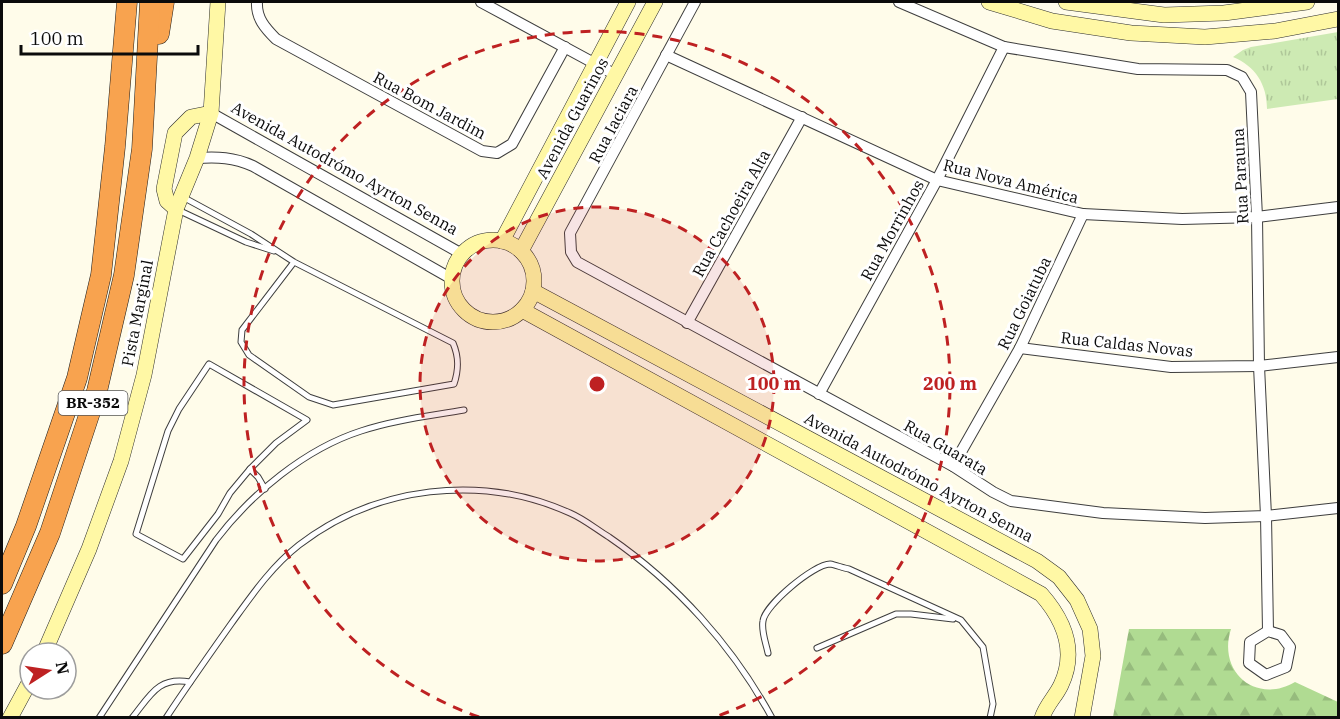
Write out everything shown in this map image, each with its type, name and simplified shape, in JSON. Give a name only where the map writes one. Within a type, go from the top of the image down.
[{"type":"highway","points":[[115,147],[120,2]]},
{"type":"highway","name":"BR-352","points":[[2,584],[26,526],[77,378],[101,275],[115,147],[127,2]]},
{"type":"highway","name":"BR-352","points":[[2,644],[50,533],[97,391],[124,274],[142,149],[150,2]]},
{"type":"highway","points":[[142,149],[164,2]]},
{"type":"street","name":"Pista Marginal","points":[[49,641],[89,549],[121,461],[144,375],[179,203],[211,113],[218,2]]},
{"type":"street","name":"Rua Bom Jardim","points":[[257,2],[256,7],[262,25],[276,39],[482,151],[497,153],[512,144],[565,47]]},
{"type":"street","points":[[481,2],[616,75]]},
{"type":"street","name":"Avenida Guarinos","points":[[501,241],[628,2]]},
{"type":"street","name":"Avenida Guarinos","points":[[521,251],[655,2]]},
{"type":"street","name":"Rua Iaciara","points":[[577,262],[571,252],[570,233],[695,2]]},
{"type":"street","name":"Rua Parauna","points":[[899,2],[1004,47],[1138,69],[1227,69],[1242,77],[1251,92],[1257,217],[1259,366],[1266,516],[1268,631]]},
{"type":"street","points":[[989,2],[1052,21],[1141,34],[1205,37],[1275,31],[1338,19]]},
{"type":"street","points":[[1066,2],[1164,15],[1224,13],[1307,2]]},
{"type":"street","name":"Rua Morrinhos","points":[[819,394],[937,180],[1004,47]]},
{"type":"street","name":"Rua Nova América","points":[[666,55],[937,180],[1083,214],[1182,219],[1257,217],[1338,207]]},
{"type":"street","points":[[179,203],[167,201],[164,189],[175,133],[191,117],[211,113]]},
{"type":"street","name":"Avenida Autodrómo Ayrton Senna","points":[[211,113],[462,254]]},
{"type":"street","name":"Rua Cachoeira Alta","points":[[687,323],[802,117]]},
{"type":"street","points":[[196,158],[221,156],[237,159],[253,166],[452,279]]},
{"type":"street","name":"Rua Goiatuba","points":[[953,466],[1020,348],[1083,214]]},
{"type":"street","points":[[490,240],[501,241],[521,251],[528,259],[532,269],[532,291],[522,310],[510,318],[497,322],[483,321],[470,315],[460,305],[454,293],[452,279],[455,266],[462,254],[480,242],[490,240]]},
{"type":"street","name":"Rua Guarata","points":[[577,262],[953,466],[1011,501],[1103,513],[1204,518],[1266,516],[1338,508]]},
{"type":"street","name":"Avenida Autodrómo Ayrton Senna","points":[[532,291],[1037,561],[1059,577],[1077,600],[1090,629],[1093,656],[1082,717]]},
{"type":"street","points":[[522,310],[1041,594],[1055,610],[1066,631],[1069,660],[1062,684],[1042,717]]},
{"type":"street","name":"Rua Caldas Novas","points":[[1020,348],[1171,367],[1259,366],[1338,357]]},
{"type":"street","points":[[1268,631],[1281,635],[1290,647],[1286,667],[1266,675],[1249,663],[1250,642],[1268,631]]},
{"type":"street","points":[[10,717],[19,701]]},
{"type":"lane","points":[[179,203],[231,222],[294,262],[453,343],[458,355],[458,374],[454,384],[333,405],[309,397],[249,355],[241,342],[242,330],[294,262]]},
{"type":"lane","points":[[179,203],[227,234],[261,248],[275,251]]},
{"type":"lane","points":[[227,234],[231,222]]},
{"type":"lane","points":[[209,364],[307,420],[276,443],[250,469],[183,559],[136,534],[168,431],[178,409],[209,364]]},
{"type":"lane","points":[[99,717],[216,540],[236,515],[265,489],[332,442],[360,431],[464,410]]},
{"type":"lane","points":[[250,469],[265,489]]},
{"type":"lane","points":[[166,717],[266,575],[315,533],[353,513],[393,498],[435,491],[475,490],[515,495],[554,506],[573,514],[618,544],[661,578],[701,618],[738,664],[772,717]]},
{"type":"lane","points":[[768,653],[763,631],[766,609],[814,569],[830,564],[849,569],[960,620],[982,647],[993,704],[990,717]]},
{"type":"lane","points":[[817,648],[896,614],[960,620]]},
{"type":"lane","points":[[132,717],[160,684],[174,681],[190,682]]},
{"type":"green space","points":[[1338,32],[1338,99],[1267,109],[1265,92],[1258,77],[1248,65],[1233,57],[1251,47]]},
{"type":"green space","points":[[1129,629],[1231,629],[1228,645],[1230,659],[1235,671],[1243,680],[1254,687],[1267,689],[1280,688],[1295,682],[1338,702],[1338,717],[1113,717]]}]
